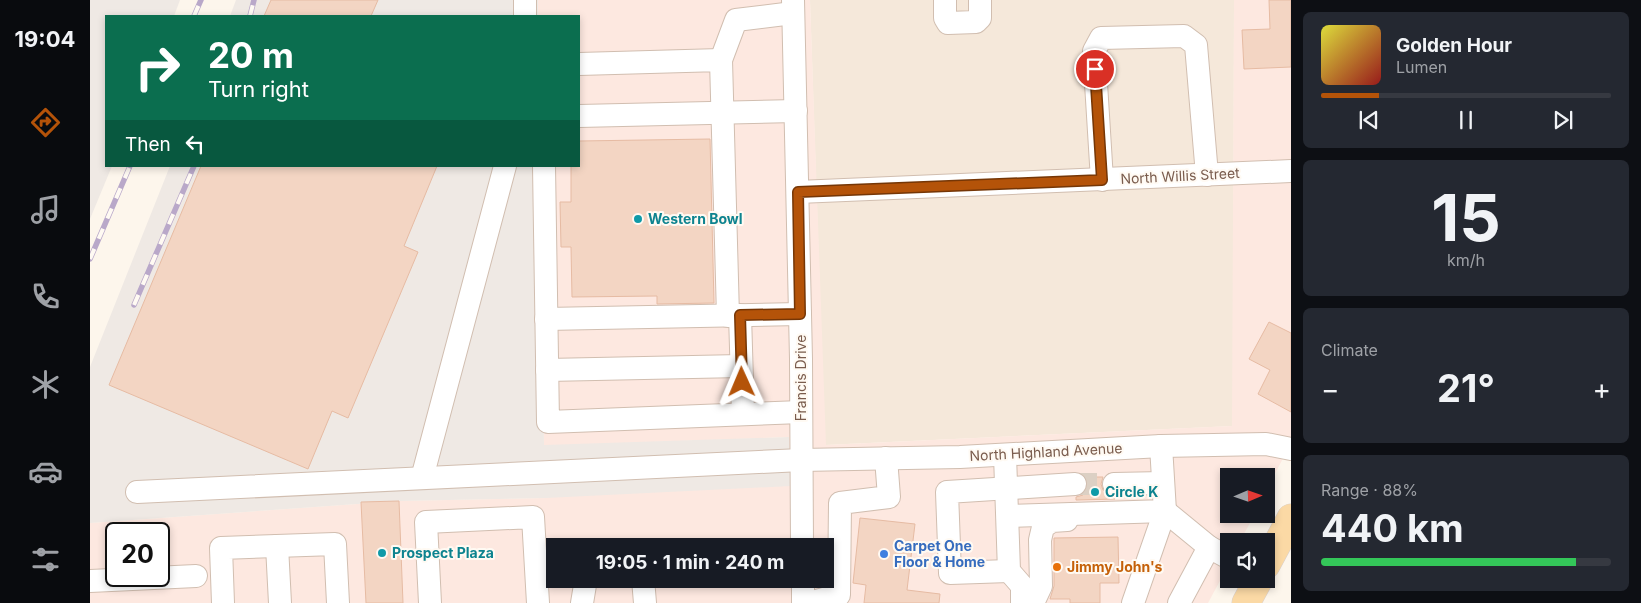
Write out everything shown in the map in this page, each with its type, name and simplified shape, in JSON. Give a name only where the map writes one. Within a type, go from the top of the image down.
[{"type":"main road","points":[[1278,554],[1291,518]]},
{"type":"main road","points":[[1246,603],[1254,588]]},
{"type":"street","points":[[525,0],[525,15]]},
{"type":"street","points":[[945,0],[945,18],[948,23],[976,22],[980,18],[980,0]]},
{"type":"street","points":[[743,414],[741,366],[734,315],[722,113],[721,60],[736,20],[793,7]]},
{"type":"street","name":"Francis Drive","points":[[793,7],[798,192],[802,538]]},
{"type":"street","points":[[1102,180],[1094,50],[1101,38],[1184,36],[1196,45],[1207,175]]},
{"type":"street","points":[[580,64],[721,60]]},
{"type":"street","points":[[580,116],[796,111]]},
{"type":"street","points":[[422,478],[505,167]]},
{"type":"street","points":[[544,167],[548,422],[801,412]]},
{"type":"street","name":"North Willis Street","points":[[798,192],[1291,171]]},
{"type":"street","points":[[546,319],[800,314]]},
{"type":"street","points":[[547,370],[741,366]]},
{"type":"street","name":"North Highland Avenue","points":[[137,492],[801,460],[1005,454],[1162,446],[1266,444],[1291,449]]},
{"type":"street","points":[[1133,603],[1154,511],[1163,483],[1162,446]]},
{"type":"street","points":[[1005,454],[1009,571],[1022,586],[1022,603]]},
{"type":"street","points":[[809,603],[839,596],[840,503],[889,497],[886,458]]},
{"type":"street","points":[[1114,484],[1163,483]]},
{"type":"street","points":[[1009,571],[950,573],[947,492],[1007,490],[1075,484]]},
{"type":"street","points":[[1033,603],[1041,586],[1040,540],[1043,527],[1052,521],[1135,517],[1154,511]]},
{"type":"street","points":[[1008,516],[1154,511],[1220,553]]},
{"type":"street","points":[[430,603],[426,522],[533,517],[538,603]]},
{"type":"street","points":[[223,603],[220,548],[335,544],[338,603]]},
{"type":"street","points":[[278,546],[280,603]]},
{"type":"street","points":[[1179,603],[1209,547]]},
{"type":"street","points":[[90,581],[196,576]]},
{"type":"street","points":[[582,603],[584,588]]},
{"type":"street","points":[[644,588],[645,603]]},
{"type":"street","points":[[803,588],[804,603]]},
{"type":"shaded area","points":[[90,0],[180,0],[174,15],[105,15],[105,167],[112,167],[90,219]]},
{"type":"shaded area","points":[[236,0],[538,0],[538,15],[230,15]]},
{"type":"shaded area","points":[[538,0],[810,0],[826,445],[1232,426],[1234,0],[1291,0],[1291,443],[1275,474],[1275,468],[1220,468],[1220,523],[1250,523],[1244,533],[1220,533],[1220,581],[1208,603],[90,603],[90,523],[399,501],[546,498],[789,437],[544,446],[540,167],[580,167],[580,15],[538,15]]},
{"type":"shaded area","points":[[810,0],[1234,0],[1233,426],[825,445]]},
{"type":"shaded area","points":[[170,167],[540,167],[544,445],[789,437],[791,486],[546,498],[399,501],[90,523],[90,367]]},
{"type":"building","points":[[271,0],[378,0],[371,15],[264,15]]},
{"type":"building","points":[[1269,0],[1291,0],[1291,67],[1244,69],[1242,30],[1270,29]]},
{"type":"building","name":"Western Bowl","points":[[710,139],[714,303],[657,304],[657,296],[572,297],[571,247],[561,247],[560,202],[571,202],[571,167],[580,167],[580,141]]},
{"type":"building","points":[[201,167],[437,167],[404,246],[418,252],[348,418],[332,411],[308,469],[109,385]]},
{"type":"building","points":[[1269,322],[1291,333],[1291,412],[1258,394],[1270,370],[1249,359]]},
{"type":"building","points":[[1086,477],[1103,477],[1101,484],[1103,490],[1115,499],[1076,500],[1076,497],[1083,495],[1087,489]]},
{"type":"building","name":"Prospect Plaza","points":[[399,501],[403,603],[366,603],[361,502]]},
{"type":"building","name":"Carpet One Floor & Home","points":[[860,518],[915,524],[907,590],[940,594],[939,603],[864,603],[866,585],[853,583]]},
{"type":"building","points":[[1118,537],[1119,583],[1100,583],[1100,603],[1070,603],[1070,599],[1050,599],[1054,586],[1054,538]]},
{"type":"tunnel","points":[[1075,484],[1114,484]]},
{"type":"railway","points":[[194,15],[201,0]]},
{"type":"railway","points":[[250,15],[254,0]]},
{"type":"railway","points":[[90,259],[130,167]]},
{"type":"railway","points":[[134,305],[194,167]]},
{"type":"place","name":"Western Bowl","points":[[638,219]]},
{"type":"place","name":"Circle K","points":[[1095,492]]},
{"type":"place","name":"Prospect Plaza","points":[[382,553]]},
{"type":"place","name":"Carpet One Floor & Home","points":[[884,554]]},
{"type":"place","name":"Jimmy John's","points":[[1057,567]]},
{"type":"route","points":[[742,382],[740,315],[800,314],[798,192],[1102,180],[1095,69]]}]
